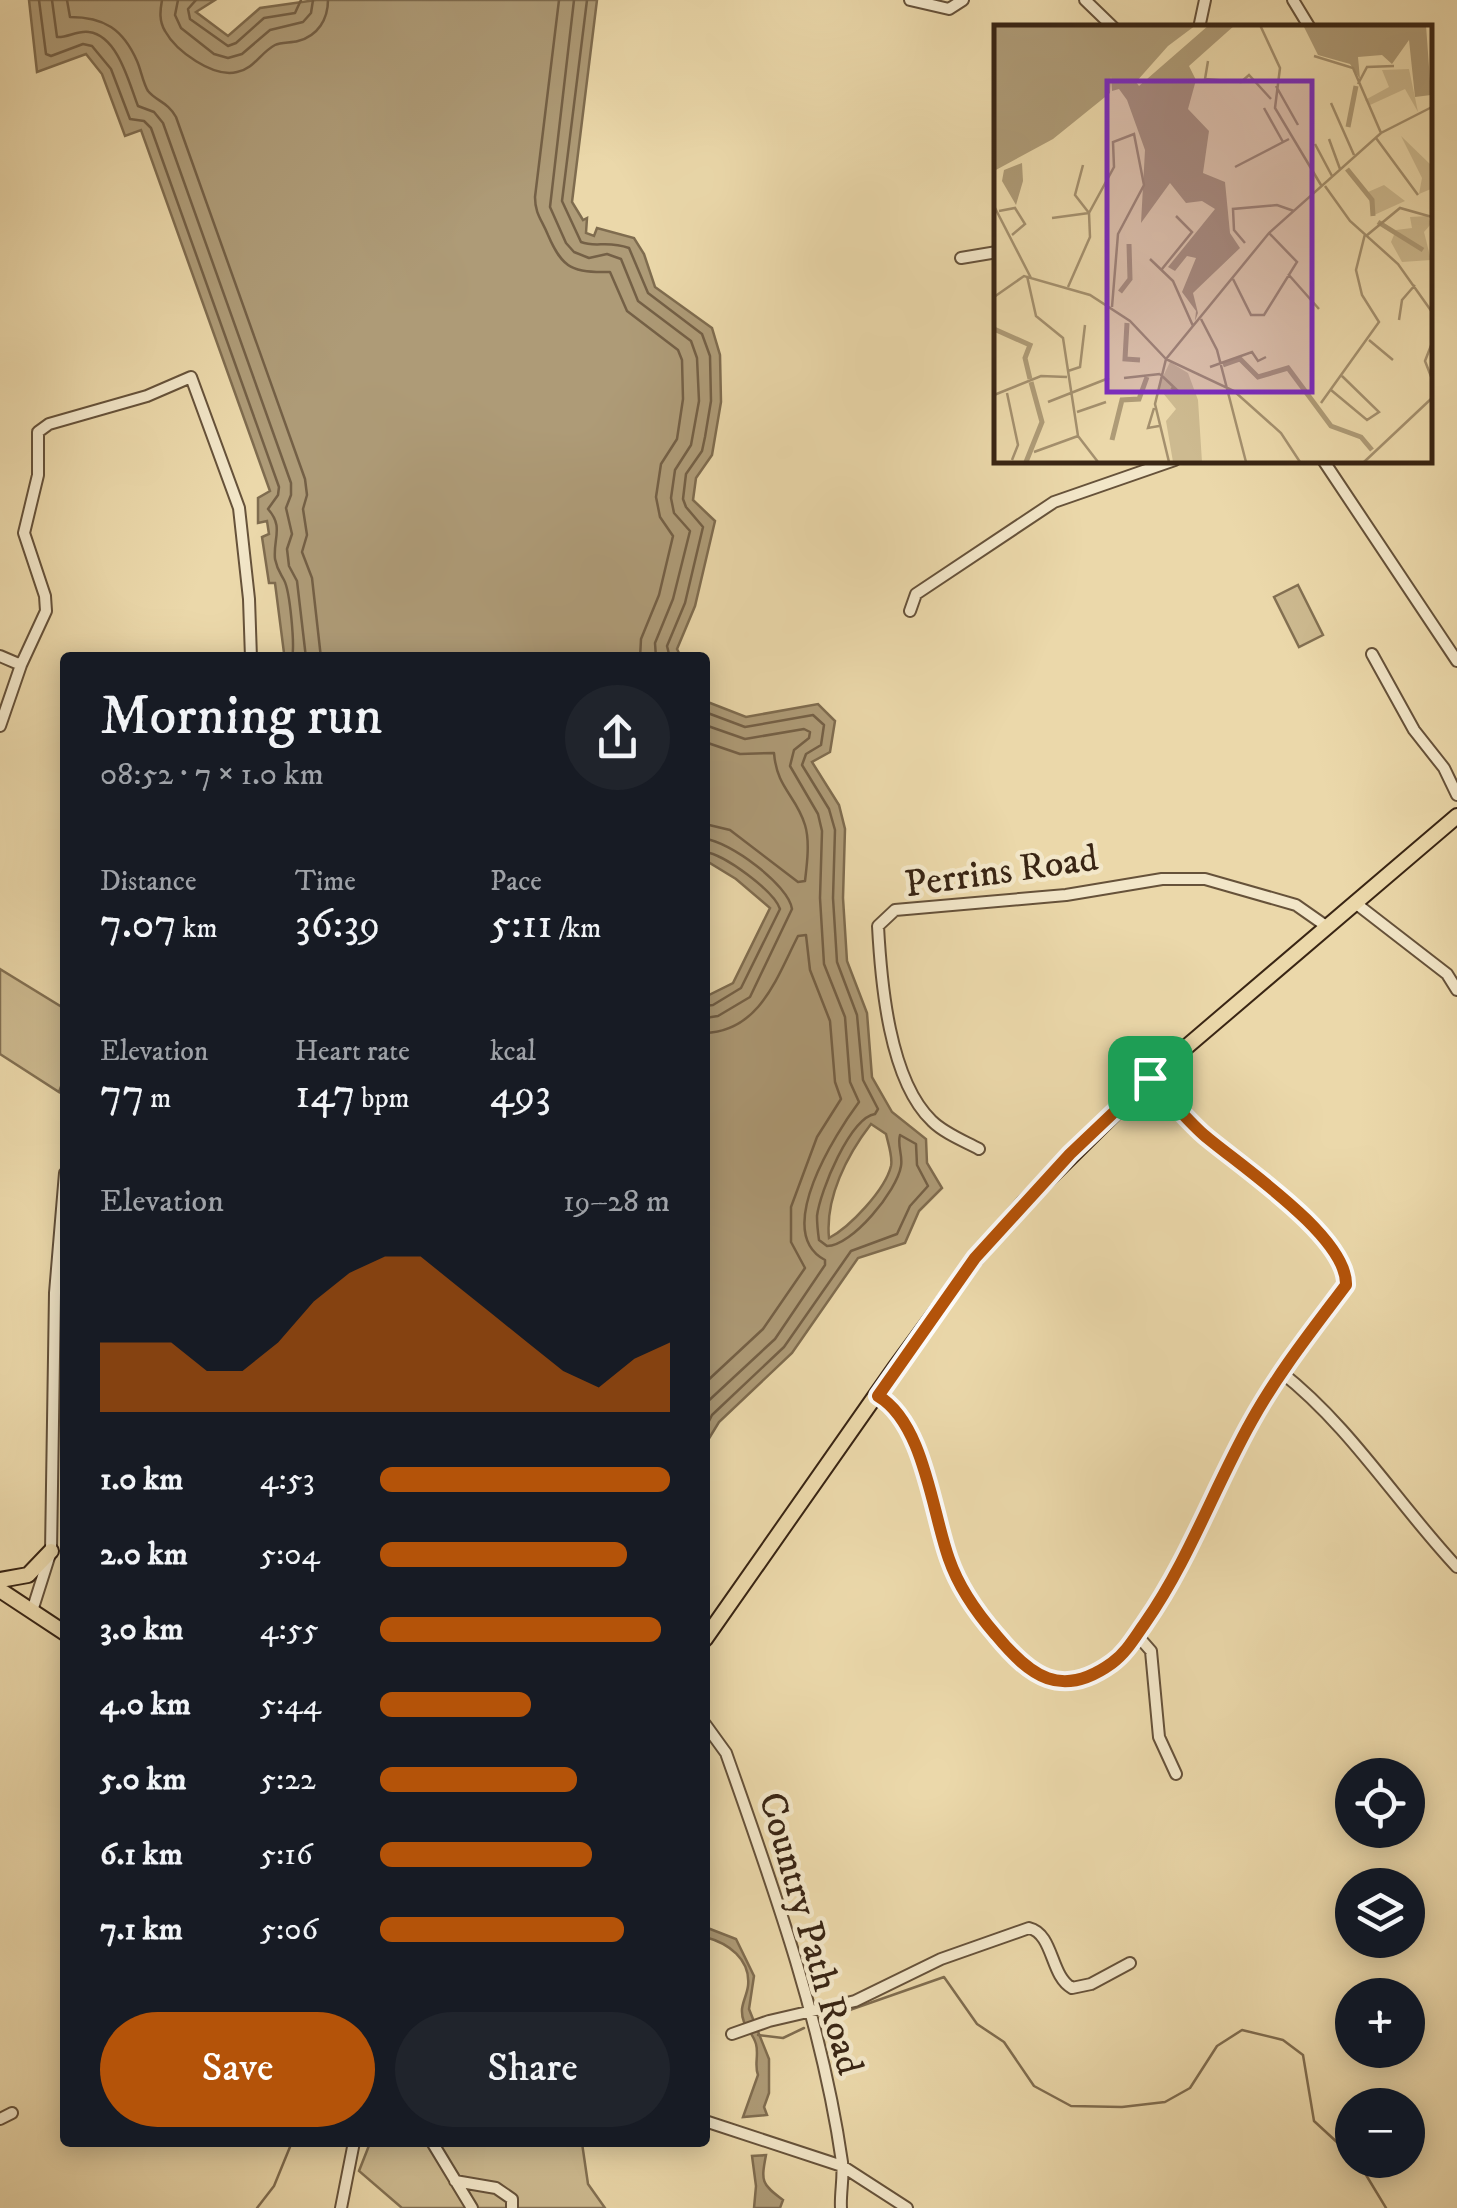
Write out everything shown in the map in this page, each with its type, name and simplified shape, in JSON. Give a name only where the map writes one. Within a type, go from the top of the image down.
[{"type":"main road","points":[[710,1632],[975,1258],[1070,1154],[1150,1078],[1457,816]]},
{"type":"main road","points":[[0,1580],[28,1575],[51,1550]]},
{"type":"main road","points":[[0,1590],[60,1630]]},
{"type":"street","points":[[910,0],[949,9],[962,0]]},
{"type":"street","points":[[1085,0],[1111,25]]},
{"type":"street","points":[[1200,25],[1205,0]]},
{"type":"street","points":[[1293,0],[1308,25]]},
{"type":"street","points":[[961,258],[994,252]]},
{"type":"street","points":[[0,726],[21,664],[41,626],[46,604],[24,533],[38,475],[38,432],[49,424],[147,396],[191,377],[239,508],[251,652]]},
{"type":"street","points":[[910,611],[916,594],[1054,502],[1170,462]]},
{"type":"street","points":[[1324,462],[1457,661]]},
{"type":"street","points":[[1372,654],[1414,730],[1444,768],[1457,795]]},
{"type":"street","points":[[0,656],[21,664]]},
{"type":"street","name":"Perrins Road","points":[[979,1149],[932,1122],[914,1097],[899,1060],[881,973],[878,926],[895,910],[1066,894],[1162,879],[1205,879],[1296,905],[1326,926]]},
{"type":"street","points":[[1354,902],[1447,974],[1457,990]]},
{"type":"street","points":[[878,1396],[894,1410],[918,1454],[961,1586],[974,1609],[1021,1664],[1055,1680],[1086,1676],[1116,1661],[1156,1606],[1192,1543],[1248,1428],[1281,1372],[1346,1285],[1346,1272],[1337,1255],[1302,1215],[1202,1133],[1150,1078]]},
{"type":"street","points":[[32,1611],[51,1550],[60,1240]]},
{"type":"street","points":[[1281,1372],[1351,1438],[1416,1524],[1457,1567]]},
{"type":"street","points":[[1137,1634],[1152,1651],[1159,1738],[1176,1774]]},
{"type":"street","name":"Country Path Road","points":[[710,1731],[731,1767],[781,1913],[809,2014],[842,2166],[841,2208]]},
{"type":"street","points":[[737,2033],[855,2001],[942,1959],[1029,1928],[1041,1935],[1060,1982],[1072,1988],[1091,1984],[1130,1963]]},
{"type":"street","points":[[0,2119],[12,2113]]},
{"type":"street","points":[[710,2123],[842,2166],[907,2208]]},
{"type":"street","points":[[342,2208],[353,2147]]},
{"type":"street","points":[[435,2147],[472,2208]]},
{"type":"street","points":[[455,2181],[506,2192],[512,2199],[512,2208]]},
{"type":"shaded area","points":[[1298,585],[1323,635],[1299,647],[1274,597]]},
{"type":"shaded area","points":[[0,969],[60,1006],[59,1092],[0,1054]]},
{"type":"shaded area","points":[[368,2147],[583,2147],[588,2184],[605,2208],[402,2208],[359,2171]]},
{"type":"water","points":[[29,0],[215,0],[196,12],[228,36],[260,8],[316,0],[597,0],[572,202],[583,220],[587,218],[586,233],[594,236],[597,228],[634,238],[655,287],[712,328],[720,355],[721,402],[712,455],[696,478],[693,500],[715,521],[695,606],[678,652],[284,652],[275,583],[269,583],[262,537],[269,534],[267,521],[258,523],[258,498],[270,491],[141,130],[125,136],[102,74],[86,54],[37,72]]},
{"type":"water","points":[[710,703],[746,717],[818,704],[835,721],[830,752],[812,762],[839,805],[845,829],[843,898],[847,961],[867,1013],[872,1077],[892,1112],[926,1139],[927,1163],[942,1188],[919,1211],[905,1243],[858,1258],[792,1353],[719,1422],[710,1437],[710,994],[733,983],[770,908],[710,863]],"holes":[[[871,1124],[886,1134],[891,1158],[882,1186],[866,1207],[829,1238],[834,1193],[846,1163]]]},
{"type":"water","points":[[710,1929],[736,1939],[754,1976],[749,2009],[769,2059],[769,2093],[764,2107],[767,2115],[743,2117],[758,2075],[756,2044],[742,2015],[748,1976],[742,1960],[722,1943],[710,1939]]},
{"type":"water","points":[[766,2155],[764,2181],[783,2200],[780,2208],[754,2208],[752,2156]]},
{"type":"waterway","points":[[824,2019],[944,1977],[977,2024],[1004,2042],[1034,2086],[1071,2106],[1122,2107],[1165,2102],[1190,2088],[1217,2046],[1242,2030],[1283,2040],[1303,2055],[1314,2121],[1335,2140]]},
{"type":"waterway","points":[[758,2035],[783,2038],[804,2028]]},
{"type":"waterway","points":[[257,2208],[274,2186],[290,2147]]},
{"type":"waterway","points":[[1368,2178],[1386,2208]]},
{"type":"route","points":[[1150,1078],[1202,1133],[1302,1215],[1337,1255],[1346,1272],[1346,1285],[1263,1400],[1175,1575],[1126,1650],[1098,1672],[1055,1680],[1030,1672],[974,1609],[949,1558],[938,1510],[918,1454],[889,1402],[878,1396],[894,1368],[975,1258],[1070,1154],[1150,1078]]}]
